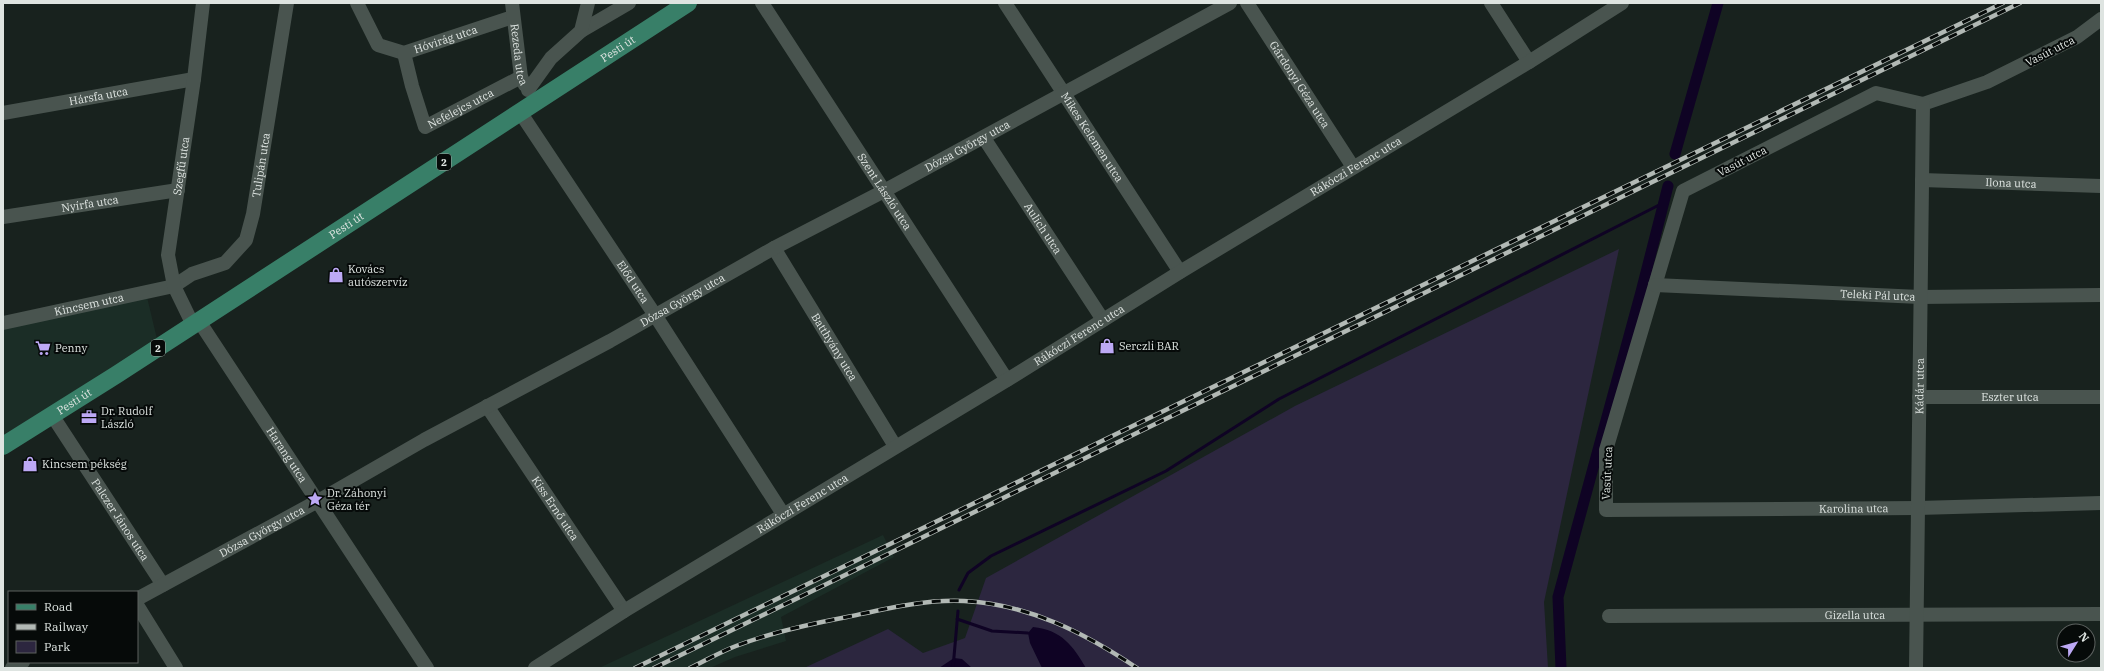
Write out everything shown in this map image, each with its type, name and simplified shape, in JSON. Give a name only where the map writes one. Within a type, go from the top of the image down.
[{"type":"main road","name":"Pesti út","points":[[3,446],[12,434],[52,415],[196,323],[527,102],[688,3]]},
{"type":"street","name":"Szegfű utca","points":[[196,323],[174,286],[168,255],[194,79],[203,3]]},
{"type":"street","name":"Tulipán utca","points":[[174,286],[192,274],[225,262],[246,240],[253,214],[287,3]]},
{"type":"street","name":"Hóvirág utca","points":[[357,3],[378,45],[404,53],[513,10]]},
{"type":"street","points":[[581,30],[588,3]]},
{"type":"street","points":[[527,102],[551,58],[581,30],[629,3]]},
{"type":"street","name":"Szent László utca","points":[[762,3],[1007,380]]},
{"type":"street","name":"Mikes Kelemen utca","points":[[1005,3],[1180,272]]},
{"type":"street","name":"Dózsa György utca","points":[[138,598],[318,501],[774,248],[984,138],[1230,3]]},
{"type":"street","name":"Gárdonyi Géza utca","points":[[1247,3],[1353,167]]},
{"type":"street","points":[[1491,3],[1529,62]]},
{"type":"street","name":"Rákóczi Ferenc utca","points":[[536,668],[624,611],[895,446],[1007,380],[1180,272],[1353,167],[1529,62],[1622,3]]},
{"type":"street","name":"Rezeda utca","points":[[513,10],[521,77],[527,102]]},
{"type":"street","name":"Vasút utca","points":[[1606,510],[1606,450],[1683,191],[1876,93],[1923,104],[1987,82],[2077,37],[2101,19]]},
{"type":"street","name":"Nefelejcs utca","points":[[404,53],[412,86],[425,127],[521,77]]},
{"type":"street","name":"Hársfa utca","points":[[3,113],[194,79]]},
{"type":"street","name":"Előd utca","points":[[527,102],[655,315],[783,514]]},
{"type":"street","name":"Kádár utca","points":[[1916,668],[1923,104]]},
{"type":"street","name":"Aulich utca","points":[[984,138],[1103,320]]},
{"type":"street","name":"Ilona utca","points":[[1922,180],[2101,186]]},
{"type":"street","name":"Nyírfa utca","points":[[3,217],[178,190]]},
{"type":"street","name":"Batthyány utca","points":[[774,248],[895,446]]},
{"type":"street","name":"Teleki Pál utca","points":[[1655,285],[1920,296],[2101,295]]},
{"type":"street","name":"Kincsem utca","points":[[3,323],[174,286]]},
{"type":"street","name":"Harang utca","points":[[196,323],[318,501],[427,668]]},
{"type":"street","name":"Eszter utca","points":[[1919,397],[2101,397]]},
{"type":"street","name":"Kiss Ernő utca","points":[[487,406],[624,611]]},
{"type":"street","name":"Palczer János utca","points":[[52,415],[163,585]]},
{"type":"street","name":"Karolina utca","points":[[1606,510],[1918,508],[2101,503]]},
{"type":"street","points":[[138,607],[176,668]]},
{"type":"street","name":"Gizella utca","points":[[1609,616],[1916,616],[2101,614]]},
{"type":"street","points":[[12,668],[21,663]]},
{"type":"shaded area","points":[[147,297],[157,339],[3,439],[3,326]]},
{"type":"shaded area","points":[[883,535],[894,557],[781,617],[786,641],[735,657],[710,668],[599,668]]},
{"type":"shaded area","points":[[1033,627],[1052,632],[1066,640],[1086,668],[1042,668],[1030,643],[1028,633]]},
{"type":"shaded area","points":[[954,658],[962,659],[972,668],[939,668]]},
{"type":"green space","points":[[1619,249],[1544,602],[1548,668],[804,668],[888,629],[923,653],[965,638],[986,578],[1295,406]]},
{"type":"waterway","points":[[1675,154],[1718,3]]},
{"type":"waterway","points":[[1561,668],[1558,597],[1641,292],[1668,186]]},
{"type":"waterway","points":[[959,590],[968,573],[991,556],[1166,471],[1279,399],[1663,203]]},
{"type":"waterway","points":[[953,668],[958,611]]},
{"type":"waterway","points":[[957,619],[992,631],[1028,633]]},
{"type":"railway","points":[[635,668],[2003,3]]},
{"type":"railway","points":[[654,668],[2020,3]]},
{"type":"railway","points":[[690,668],[736,646],[791,629],[905,605],[949,601],[988,603],[1033,614],[1076,632],[1097,643],[1137,668]]},
{"type":"place","name":"Kovács autószervíz","points":[[336,275]]},
{"type":"place","name":"Serczli BAR","points":[[1107,346]]},
{"type":"place","name":"Penny","points":[[43,348]]},
{"type":"place","name":"Dr. Rudolf László","points":[[89,417]]},
{"type":"place","name":"Kincsem pékség","points":[[30,464]]},
{"type":"place","name":"Dr. Záhonyi Géza tér","points":[[315,499]]}]
